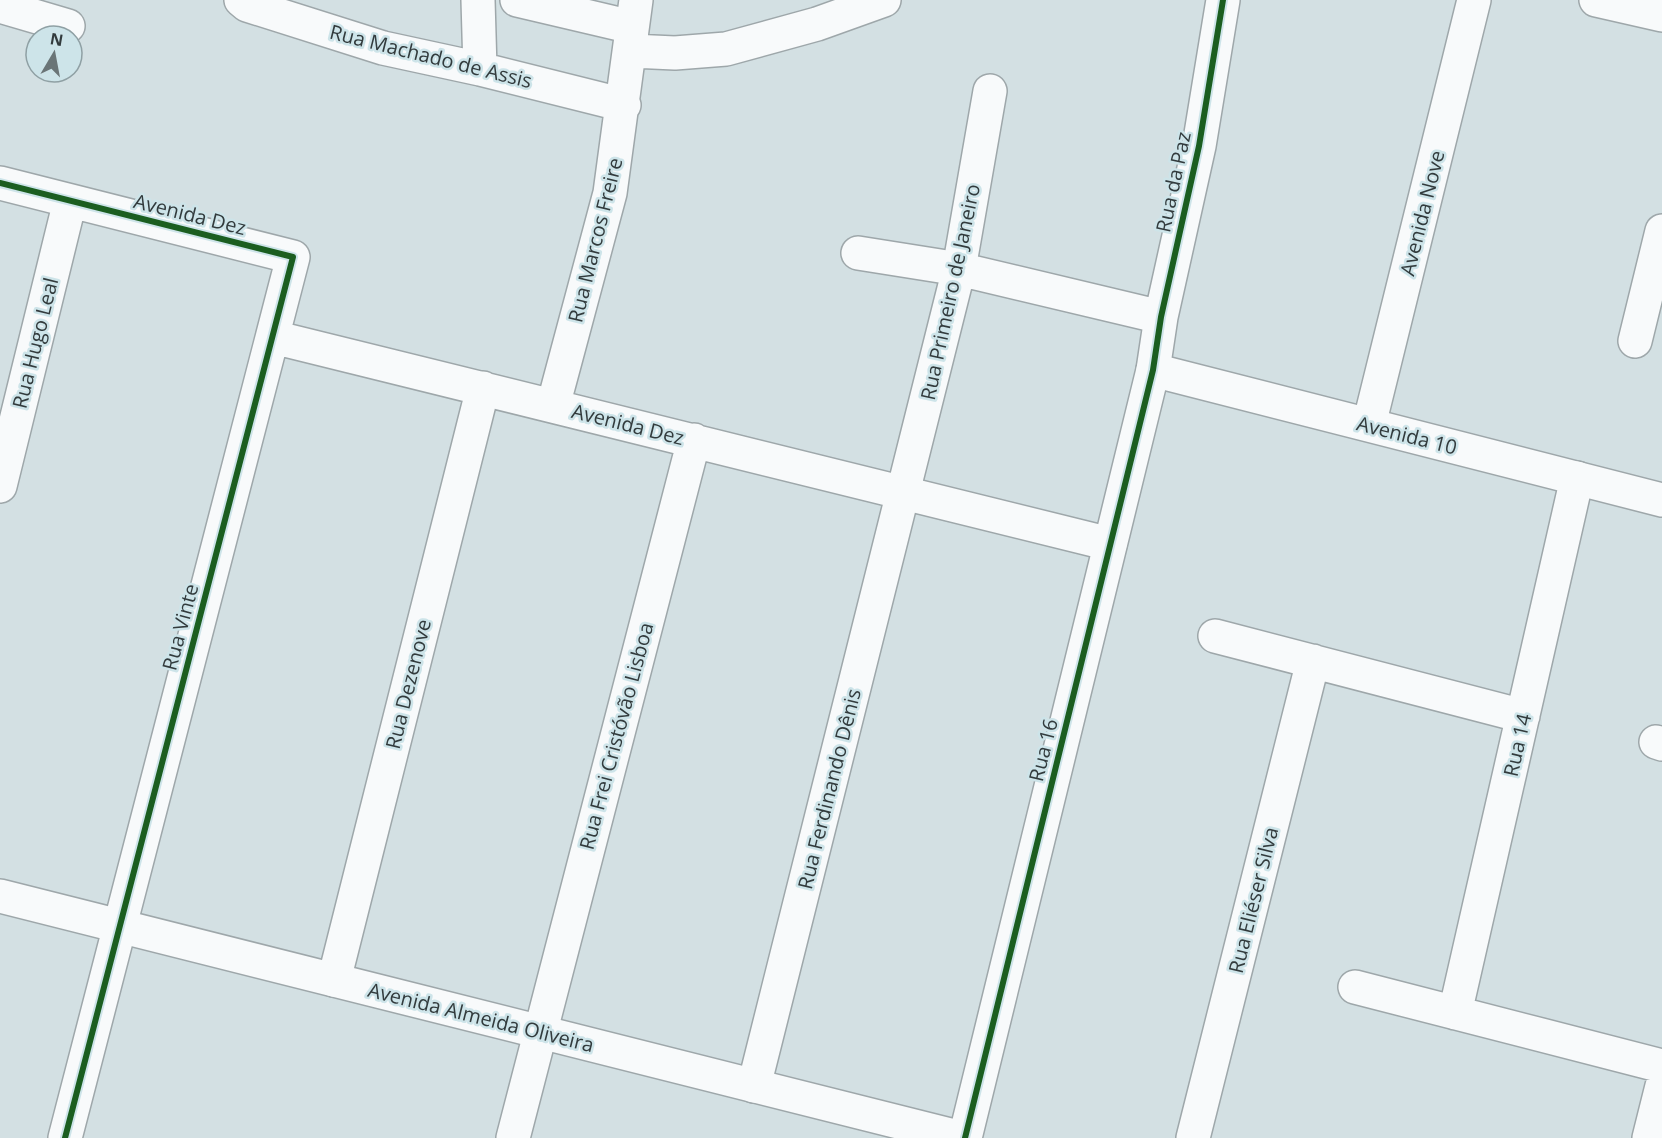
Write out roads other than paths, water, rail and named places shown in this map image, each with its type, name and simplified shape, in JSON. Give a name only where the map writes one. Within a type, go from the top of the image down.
[{"type":"street","name":"Rua Machado de Assis","points":[[241,0],[247,5],[383,48],[480,69],[624,105]]},
{"type":"street","points":[[478,0],[480,69]]},
{"type":"street","points":[[517,0],[633,26],[675,53],[726,49],[817,24],[884,0]]},
{"type":"street","name":"Rua da Paz","points":[[1153,370],[1161,317],[1199,146],[1224,0]]},
{"type":"street","name":"Avenida Nove","points":[[1369,425],[1474,0]]},
{"type":"street","points":[[1596,0],[1662,15]]},
{"type":"street","points":[[0,6],[61,24]]},
{"type":"street","name":"Rua Marcos Freire","points":[[553,406],[610,193],[624,105],[633,26]]},
{"type":"street","name":"Rua Primeiro de Janeiro","points":[[904,493],[959,269],[990,91]]},
{"type":"street","name":"Avenida Dez","points":[[0,183],[292,256],[273,337],[1110,544]]},
{"type":"street","name":"Rua Hugo Leal","points":[[0,486],[70,201]]},
{"type":"street","points":[[1635,341],[1660,245]]},
{"type":"street","points":[[858,253],[959,269],[1161,317]]},
{"type":"street","name":"Rua Vinte","points":[[65,1138],[273,337]]},
{"type":"street","name":"Avenida 10","points":[[1153,370],[1662,500]]},
{"type":"street","name":"Rua 16","points":[[963,1138],[1153,370]]},
{"type":"street","name":"Rua Dezenove","points":[[334,980],[483,388]]},
{"type":"street","name":"Rua Frei Cristóvão Lisboa","points":[[513,1138],[694,440]]},
{"type":"street","name":"Rua 14","points":[[1455,1013],[1577,478]]},
{"type":"street","name":"Rua Ferdinando Dênis","points":[[754,1086],[904,493]]},
{"type":"street","points":[[1215,636],[1523,716]]},
{"type":"street","name":"Rua Eliéser Silva","points":[[1193,1138],[1313,661]]},
{"type":"street","name":"Avenida Almeida Oliveira","points":[[0,896],[963,1138]]},
{"type":"street","points":[[1355,987],[1662,1066]]},
{"type":"street","points":[[1649,1138],[1662,1086]]}]
